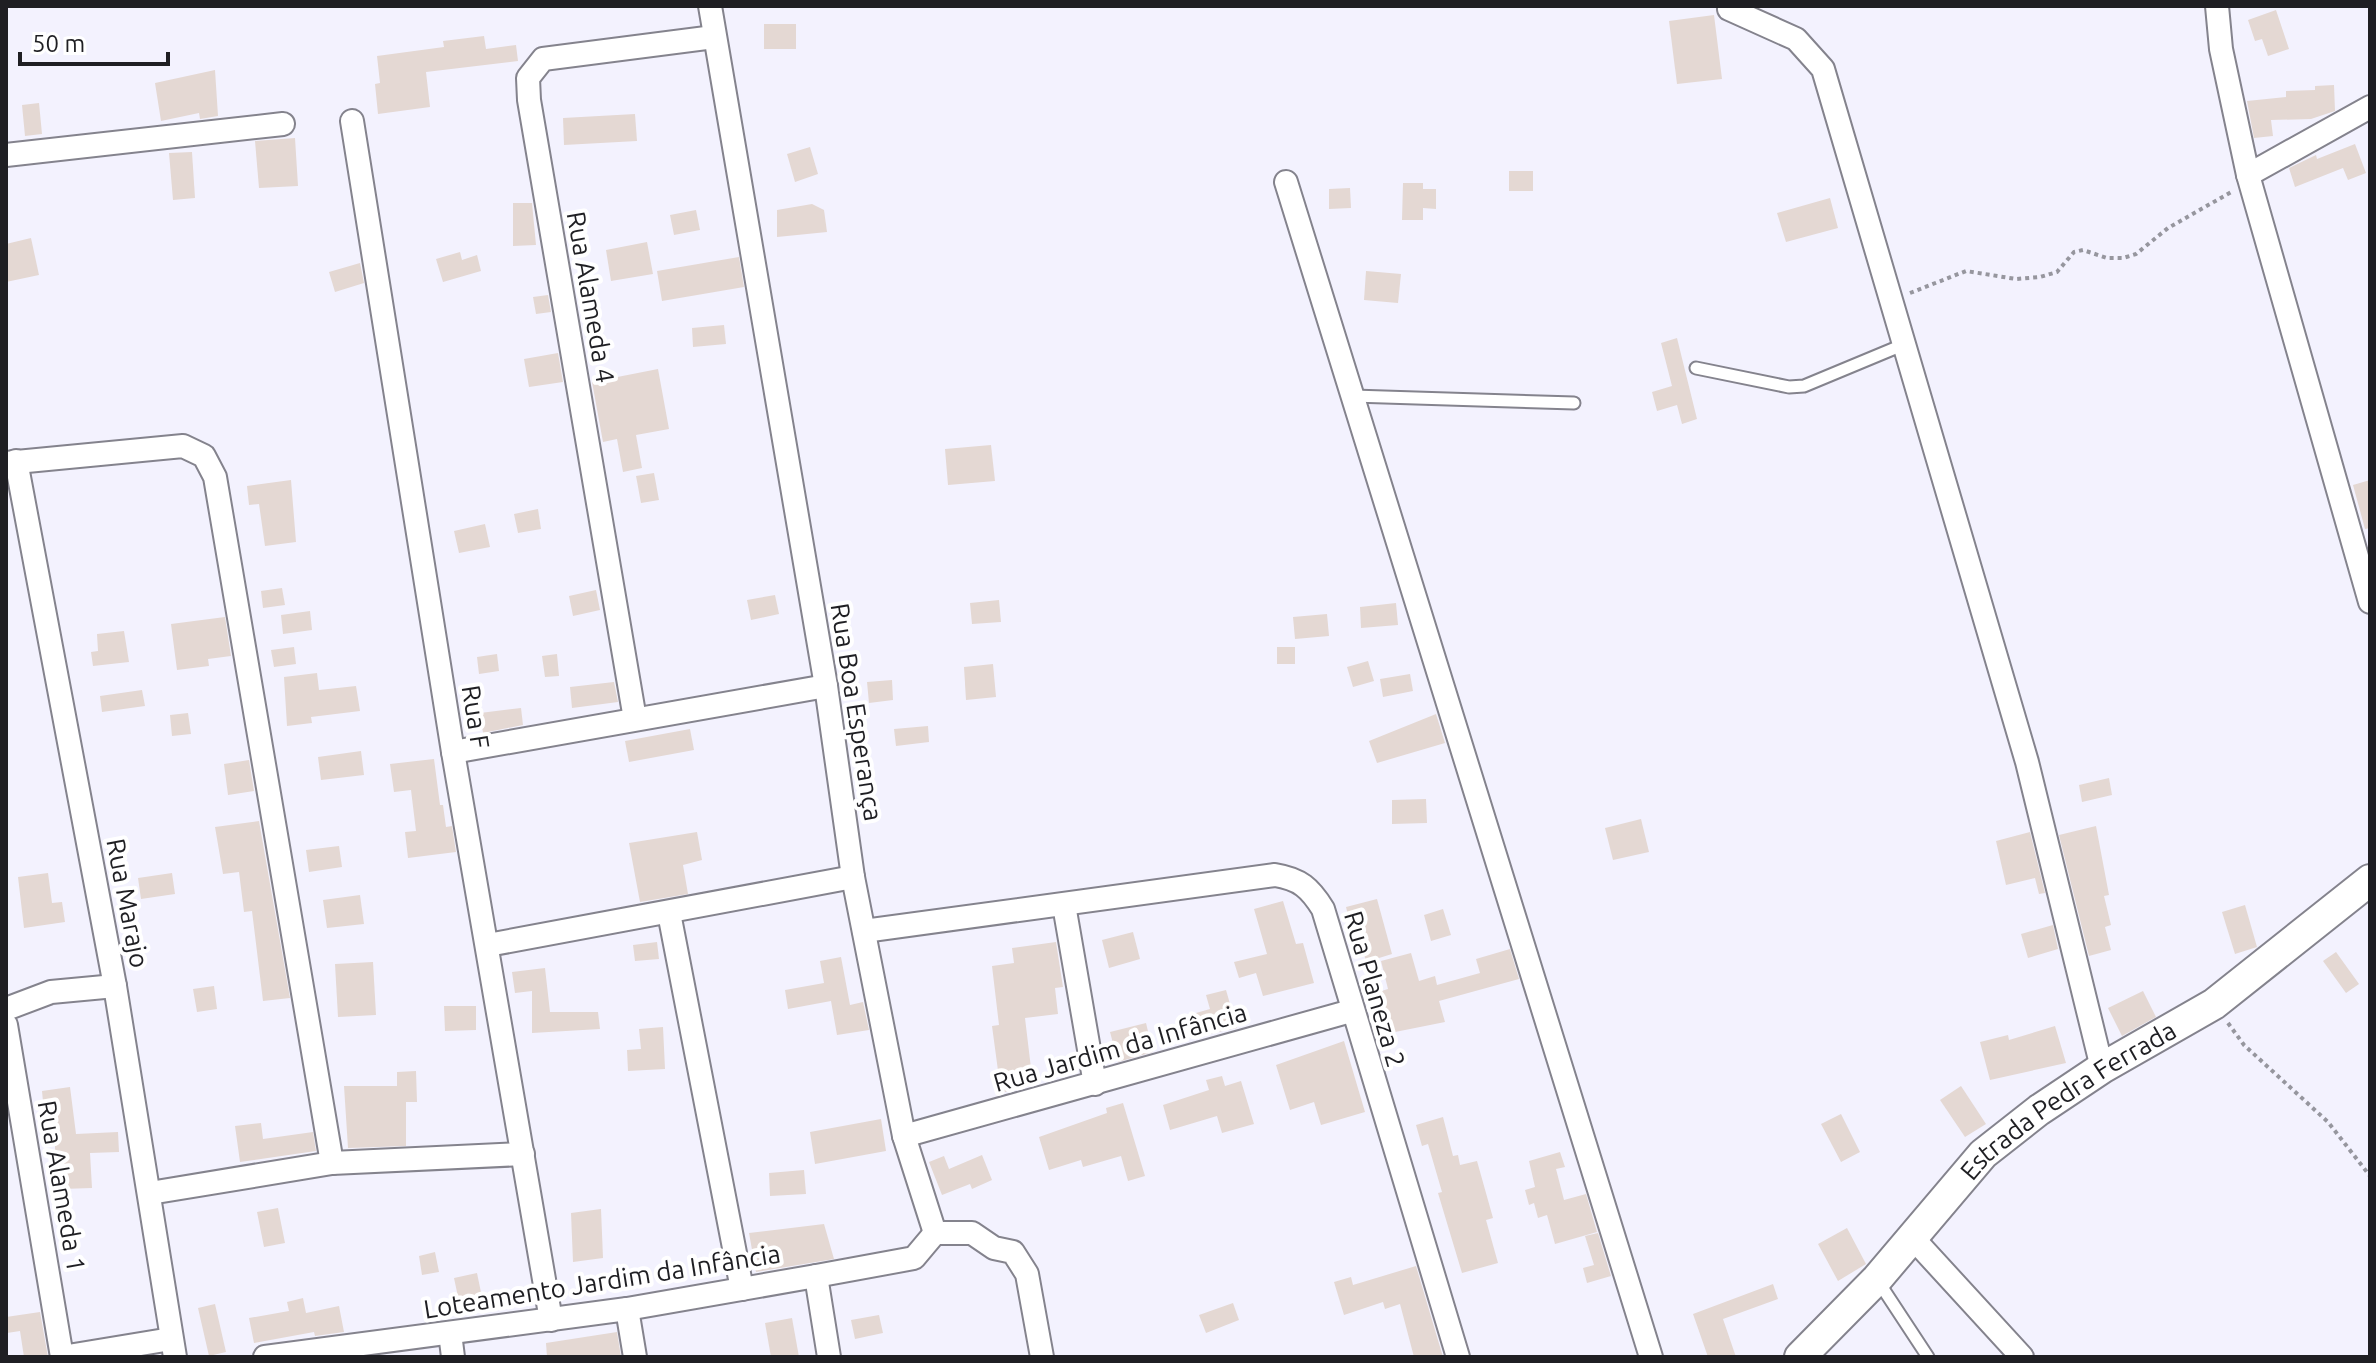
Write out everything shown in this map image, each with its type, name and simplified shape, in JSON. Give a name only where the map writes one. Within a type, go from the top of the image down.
[{"type":"street","name":"Rua Boa Esperança","points":[[710,6],[826,686],[853,877],[904,1136],[935,1233]]},
{"type":"street","points":[[2217,6],[2221,49],[2249,179],[2370,602]]},
{"type":"street","points":[[1729,9],[1796,39],[1823,69],[2027,762],[2102,1068]]},
{"type":"street","name":"Rua Alameda 4","points":[[635,719],[529,100],[528,78],[543,59],[714,37]]},
{"type":"street","points":[[2249,179],[2370,107]]},
{"type":"street","name":"Rua F","points":[[352,121],[453,752],[551,1320]]},
{"type":"street","points":[[6,155],[283,124]]},
{"type":"street","points":[[1286,182],[1651,1357]]},
{"type":"street","points":[[11,462],[183,446],[204,456],[215,477],[332,1163]]},
{"type":"street","name":"Rua Marajo","points":[[11,462],[115,986],[173,1348]]},
{"type":"street","points":[[453,752],[826,686]]},
{"type":"street","name":"Rua Planeza 2","points":[[864,931],[1275,875],[1293,878],[1307,886],[1323,909],[1351,1011],[1458,1357]]},
{"type":"street","points":[[488,945],[853,877]]},
{"type":"street","name":"Estrada Pedra Ferrada","points":[[1800,1357],[1877,1279],[1983,1154],[2039,1110],[2102,1068],[2214,1004],[2370,880]]},
{"type":"street","points":[[1064,905],[1095,1084]]},
{"type":"street","points":[[669,913],[742,1289]]},
{"type":"street","points":[[6,1009],[51,992],[115,986]]},
{"type":"street","name":"Rua Jardim da Infância","points":[[904,1136],[1351,1011]]},
{"type":"street","name":"Rua Alameda 1","points":[[6,1025],[62,1357]]},
{"type":"street","points":[[150,1193],[332,1163],[523,1154]]},
{"type":"street","points":[[935,1233],[972,1233],[994,1248],[1013,1252],[1027,1274],[1042,1357]]},
{"type":"street","name":"Loteamento Jardim da Infância","points":[[265,1357],[627,1309],[914,1258],[935,1233]]},
{"type":"street","points":[[1911,1236],[2022,1357]]},
{"type":"street","points":[[816,1276],[829,1357]]},
{"type":"street","points":[[627,1309],[635,1357]]},
{"type":"street","points":[[450,1333],[453,1357]]},
{"type":"street","points":[[62,1357],[173,1348]]},
{"type":"lane","points":[[1696,368],[1789,387],[1804,386],[1906,343]]},
{"type":"lane","points":[[1353,396],[1574,403]]},
{"type":"lane","points":[[1877,1279],[1928,1357]]},
{"type":"path","points":[[1895,310],[1907,294],[1966,271],[2016,279],[2040,277],[2057,272],[2074,252],[2083,250],[2107,258],[2136,254],[2168,228],[2249,179]]},
{"type":"path","points":[[2214,1004],[2244,1045],[2328,1122],[2370,1176]]},
{"type":"building","points":[[2276,10],[2289,49],[2268,56],[2262,39],[2255,41],[2248,20]]},
{"type":"building","points":[[1714,15],[1722,79],[1677,84],[1669,21]]},
{"type":"building","points":[[764,24],[796,24],[796,49],[764,49]]},
{"type":"building","points":[[484,36],[486,49],[516,45],[518,61],[426,72],[430,107],[378,114],[375,84],[380,83],[377,56],[444,47],[443,41]]},
{"type":"building","points":[[215,70],[218,116],[200,119],[199,113],[161,121],[155,83]]},
{"type":"building","points":[[2334,85],[2335,111],[2311,119],[2271,120],[2273,136],[2254,138],[2247,101],[2286,97],[2286,91],[2315,90],[2315,86]]},
{"type":"building","points":[[39,103],[42,134],[25,136],[22,105]]},
{"type":"building","points":[[635,114],[637,141],[564,145],[563,118]]},
{"type":"building","points":[[295,138],[298,186],[259,188],[255,141]]},
{"type":"building","points":[[2355,144],[2366,173],[2348,180],[2343,168],[2295,187],[2289,168],[2316,155],[2317,159]]},
{"type":"building","points":[[810,147],[818,174],[795,182],[787,154]]},
{"type":"building","points":[[192,152],[195,198],[173,200],[169,153]]},
{"type":"building","points":[[1509,171],[1533,171],[1533,191],[1509,191]]},
{"type":"building","points":[[1403,183],[1423,183],[1423,189],[1436,189],[1436,209],[1423,208],[1423,220],[1402,220]]},
{"type":"building","points":[[1350,188],[1351,208],[1329,209],[1329,189]]},
{"type":"building","points":[[1830,198],[1838,228],[1786,242],[1777,213]]},
{"type":"building","points":[[513,203],[532,203],[536,245],[513,246]]},
{"type":"building","points":[[812,204],[824,210],[827,232],[777,237],[777,210]]},
{"type":"building","points":[[696,210],[700,230],[674,235],[670,215]]},
{"type":"building","points":[[31,238],[39,275],[6,282],[6,244]]},
{"type":"building","points":[[647,242],[653,274],[611,281],[606,250]]},
{"type":"building","points":[[460,252],[462,260],[477,255],[481,271],[443,282],[436,259]]},
{"type":"building","points":[[739,257],[744,287],[662,301],[657,271]]},
{"type":"building","points":[[360,263],[364,283],[335,292],[329,272]]},
{"type":"building","points":[[1366,271],[1401,274],[1398,303],[1364,300]]},
{"type":"building","points":[[548,295],[551,312],[536,314],[533,297]]},
{"type":"building","points":[[724,325],[726,344],[693,347],[692,328]]},
{"type":"building","points":[[1677,338],[1697,419],[1682,424],[1677,405],[1657,411],[1652,392],[1672,386],[1661,343]]},
{"type":"building","points":[[558,353],[563,382],[529,387],[524,359]]},
{"type":"building","points":[[658,369],[669,429],[636,435],[642,468],[623,472],[617,439],[603,442],[592,382]]},
{"type":"building","points":[[991,445],[995,481],[948,485],[945,449]]},
{"type":"building","points":[[654,473],[659,500],[641,503],[636,476]]},
{"type":"building","points":[[291,480],[296,542],[265,546],[259,504],[249,505],[247,486]]},
{"type":"building","points":[[2370,480],[2370,528],[2365,529],[2353,485]]},
{"type":"building","points":[[538,509],[541,529],[518,533],[514,514]]},
{"type":"building","points":[[485,524],[490,547],[459,553],[454,531]]},
{"type":"building","points":[[282,588],[285,605],[263,608],[261,591]]},
{"type":"building","points":[[596,590],[600,610],[573,616],[569,596]]},
{"type":"building","points":[[775,595],[779,614],[751,620],[747,600]]},
{"type":"building","points":[[999,600],[1001,622],[972,624],[970,603]]},
{"type":"building","points":[[1396,603],[1398,625],[1361,628],[1360,607]]},
{"type":"building","points":[[310,611],[312,630],[283,634],[281,615]]},
{"type":"building","points":[[1327,614],[1329,636],[1295,639],[1293,617]]},
{"type":"building","points":[[225,617],[231,656],[208,659],[209,666],[177,670],[171,624]]},
{"type":"building","points":[[124,631],[129,662],[93,666],[91,652],[98,651],[97,634]]},
{"type":"building","points":[[294,647],[296,664],[274,667],[271,650]]},
{"type":"building","points":[[1277,647],[1295,647],[1295,664],[1277,664]]},
{"type":"building","points":[[497,654],[499,671],[479,674],[477,657]]},
{"type":"building","points":[[557,654],[559,676],[545,677],[542,656]]},
{"type":"building","points":[[1368,661],[1374,681],[1353,687],[1347,667]]},
{"type":"building","points":[[993,664],[996,697],[966,700],[964,667]]},
{"type":"building","points":[[317,673],[319,690],[356,686],[360,711],[311,717],[312,723],[287,726],[284,677]]},
{"type":"building","points":[[1410,674],[1413,691],[1383,697],[1380,679]]},
{"type":"building","points":[[892,680],[893,700],[869,703],[867,682]]},
{"type":"building","points":[[614,682],[618,702],[572,708],[570,687]]},
{"type":"building","points":[[142,690],[145,706],[102,712],[100,696]]},
{"type":"building","points":[[521,708],[523,725],[483,733],[480,713]]},
{"type":"building","points":[[188,713],[191,734],[172,736],[170,715]]},
{"type":"building","points":[[1436,714],[1445,743],[1377,763],[1369,741]]},
{"type":"building","points":[[928,726],[929,742],[896,746],[894,729]]},
{"type":"building","points":[[690,729],[694,750],[629,762],[625,741]]},
{"type":"building","points":[[361,751],[364,775],[321,780],[318,757]]},
{"type":"building","points":[[434,759],[440,805],[443,805],[446,827],[452,826],[456,852],[408,858],[405,832],[416,831],[411,790],[394,792],[390,764]]},
{"type":"building","points":[[249,760],[254,791],[228,795],[224,764]]},
{"type":"building","points":[[2109,778],[2112,795],[2082,802],[2079,785]]},
{"type":"building","points":[[1426,799],[1427,823],[1392,824],[1392,800]]},
{"type":"building","points":[[1641,819],[1649,852],[1613,860],[1605,828]]},
{"type":"building","points":[[259,821],[290,998],[263,1001],[252,911],[244,912],[239,872],[223,874],[215,827]]},
{"type":"building","points":[[2096,826],[2109,895],[2104,896],[2111,925],[2105,927],[2111,950],[2089,956],[2059,835]]},
{"type":"building","points":[[697,832],[702,860],[683,865],[688,894],[640,902],[629,843]]},
{"type":"building","points":[[2030,832],[2045,893],[2039,894],[2035,878],[2006,885],[1996,841]]},
{"type":"building","points":[[339,846],[342,867],[309,872],[306,850]]},
{"type":"building","points":[[48,873],[52,903],[62,902],[65,922],[24,928],[18,877]]},
{"type":"building","points":[[172,873],[175,894],[141,899],[138,878]]},
{"type":"building","points":[[360,895],[364,924],[327,928],[323,900]]},
{"type":"building","points":[[1377,899],[1392,954],[1366,962],[1359,934],[1353,936],[1346,907]]},
{"type":"building","points":[[1283,901],[1296,944],[1303,943],[1314,983],[1263,996],[1256,973],[1239,978],[1234,962],[1267,954],[1254,909]]},
{"type":"building","points":[[2245,905],[2257,947],[2235,954],[2222,912]]},
{"type":"building","points":[[1443,909],[1451,935],[1431,941],[1424,915]]},
{"type":"building","points":[[2053,925],[2058,949],[2028,958],[2021,934]]},
{"type":"building","points":[[1133,932],[1140,959],[1109,968],[1102,940]]},
{"type":"building","points":[[657,942],[659,959],[635,961],[633,945]]},
{"type":"building","points":[[1056,942],[1063,987],[1055,988],[1058,1014],[1025,1018],[1033,1085],[1001,1093],[992,1026],[999,1025],[992,966],[1014,963],[1012,948]]},
{"type":"building","points":[[1510,949],[1519,979],[1439,1001],[1445,1022],[1385,1034],[1375,993],[1388,989],[1381,961],[1411,953],[1419,981],[1435,976],[1437,985],[1480,973],[1476,959]]},
{"type":"building","points":[[2336,952],[2359,984],[2346,993],[2323,961]]},
{"type":"building","points":[[841,957],[850,1005],[863,1002],[869,1030],[837,1035],[831,1001],[788,1009],[785,990],[824,983],[820,961]]},
{"type":"building","points":[[373,962],[376,1015],[338,1017],[335,964]]},
{"type":"building","points":[[545,968],[550,1012],[598,1012],[600,1029],[532,1033],[532,991],[515,993],[512,972]]},
{"type":"building","points":[[214,986],[217,1009],[197,1012],[193,989]]},
{"type":"building","points":[[1226,990],[1237,1028],[1195,1037],[1189,1015],[1210,1009],[1206,995]]},
{"type":"building","points":[[2143,991],[2156,1017],[2122,1036],[2108,1008]]},
{"type":"building","points":[[444,1006],[476,1006],[476,1030],[445,1031]]},
{"type":"building","points":[[1146,1023],[1153,1052],[1118,1062],[1110,1032]]},
{"type":"building","points":[[2055,1026],[2066,1063],[1990,1080],[1980,1042],[2008,1035],[2009,1040]]},
{"type":"building","points":[[663,1027],[665,1069],[628,1071],[627,1050],[641,1049],[639,1029]]},
{"type":"building","points":[[1344,1041],[1365,1112],[1321,1125],[1314,1102],[1290,1110],[1276,1065]]},
{"type":"building","points":[[416,1071],[417,1102],[406,1102],[406,1146],[348,1148],[344,1086],[397,1086],[397,1072]]},
{"type":"building","points":[[1222,1076],[1225,1086],[1241,1081],[1254,1124],[1222,1133],[1217,1116],[1170,1130],[1163,1105],[1209,1090],[1206,1080]]},
{"type":"building","points":[[1961,1086],[1986,1124],[1965,1137],[1940,1100]]},
{"type":"building","points":[[70,1087],[76,1134],[118,1132],[119,1152],[90,1153],[92,1188],[62,1189],[61,1165],[55,1166],[55,1129],[51,1130],[49,1111],[44,1112],[42,1091]]},
{"type":"building","points":[[1123,1103],[1145,1176],[1128,1181],[1121,1156],[1083,1167],[1081,1160],[1049,1170],[1039,1137],[1107,1113],[1106,1108]]},
{"type":"building","points":[[1841,1114],[1860,1152],[1841,1162],[1821,1124]]},
{"type":"building","points":[[1443,1117],[1453,1156],[1458,1155],[1460,1165],[1477,1161],[1493,1218],[1486,1220],[1498,1263],[1462,1273],[1438,1193],[1442,1192],[1428,1144],[1422,1146],[1416,1125]]},
{"type":"building","points":[[881,1119],[886,1151],[815,1164],[810,1132]]},
{"type":"building","points":[[261,1123],[263,1139],[313,1132],[316,1151],[240,1162],[235,1126]]},
{"type":"building","points":[[1560,1152],[1565,1167],[1556,1169],[1564,1200],[1586,1194],[1597,1232],[1555,1244],[1547,1215],[1538,1218],[1534,1203],[1529,1205],[1525,1190],[1535,1187],[1529,1161]]},
{"type":"building","points":[[982,1155],[992,1180],[972,1189],[970,1184],[942,1195],[929,1162],[944,1156],[949,1169]]},
{"type":"building","points":[[804,1170],[806,1194],[770,1196],[769,1173]]},
{"type":"building","points":[[278,1208],[285,1243],[264,1247],[257,1212]]},
{"type":"building","points":[[601,1209],[603,1258],[573,1262],[571,1213]]},
{"type":"building","points":[[824,1224],[834,1259],[756,1272],[749,1233]]},
{"type":"building","points":[[1847,1228],[1866,1264],[1838,1281],[1818,1244]]},
{"type":"building","points":[[1598,1233],[1611,1276],[1587,1283],[1583,1268],[1594,1265],[1585,1236]]},
{"type":"building","points":[[435,1252],[439,1272],[422,1275],[419,1256]]},
{"type":"building","points":[[1416,1266],[1443,1357],[1414,1357],[1400,1304],[1385,1309],[1383,1302],[1344,1315],[1334,1282],[1351,1277],[1353,1285]]},
{"type":"building","points":[[477,1273],[484,1307],[461,1311],[454,1278]]},
{"type":"building","points":[[1773,1284],[1778,1299],[1723,1319],[1736,1357],[1708,1357],[1693,1314]]},
{"type":"building","points":[[303,1298],[306,1313],[339,1306],[344,1332],[315,1336],[314,1332],[254,1343],[249,1318],[289,1311],[287,1302]]},
{"type":"building","points":[[1233,1303],[1239,1320],[1206,1333],[1199,1315]]},
{"type":"building","points":[[215,1304],[226,1352],[209,1356],[198,1308]]},
{"type":"building","points":[[40,1312],[48,1357],[24,1357],[20,1331],[7,1333],[6,1317]]},
{"type":"building","points":[[879,1315],[883,1333],[855,1339],[851,1320]]},
{"type":"building","points":[[792,1318],[799,1357],[771,1357],[765,1323]]},
{"type":"building","points":[[617,1332],[621,1357],[547,1357],[546,1343]]}]
